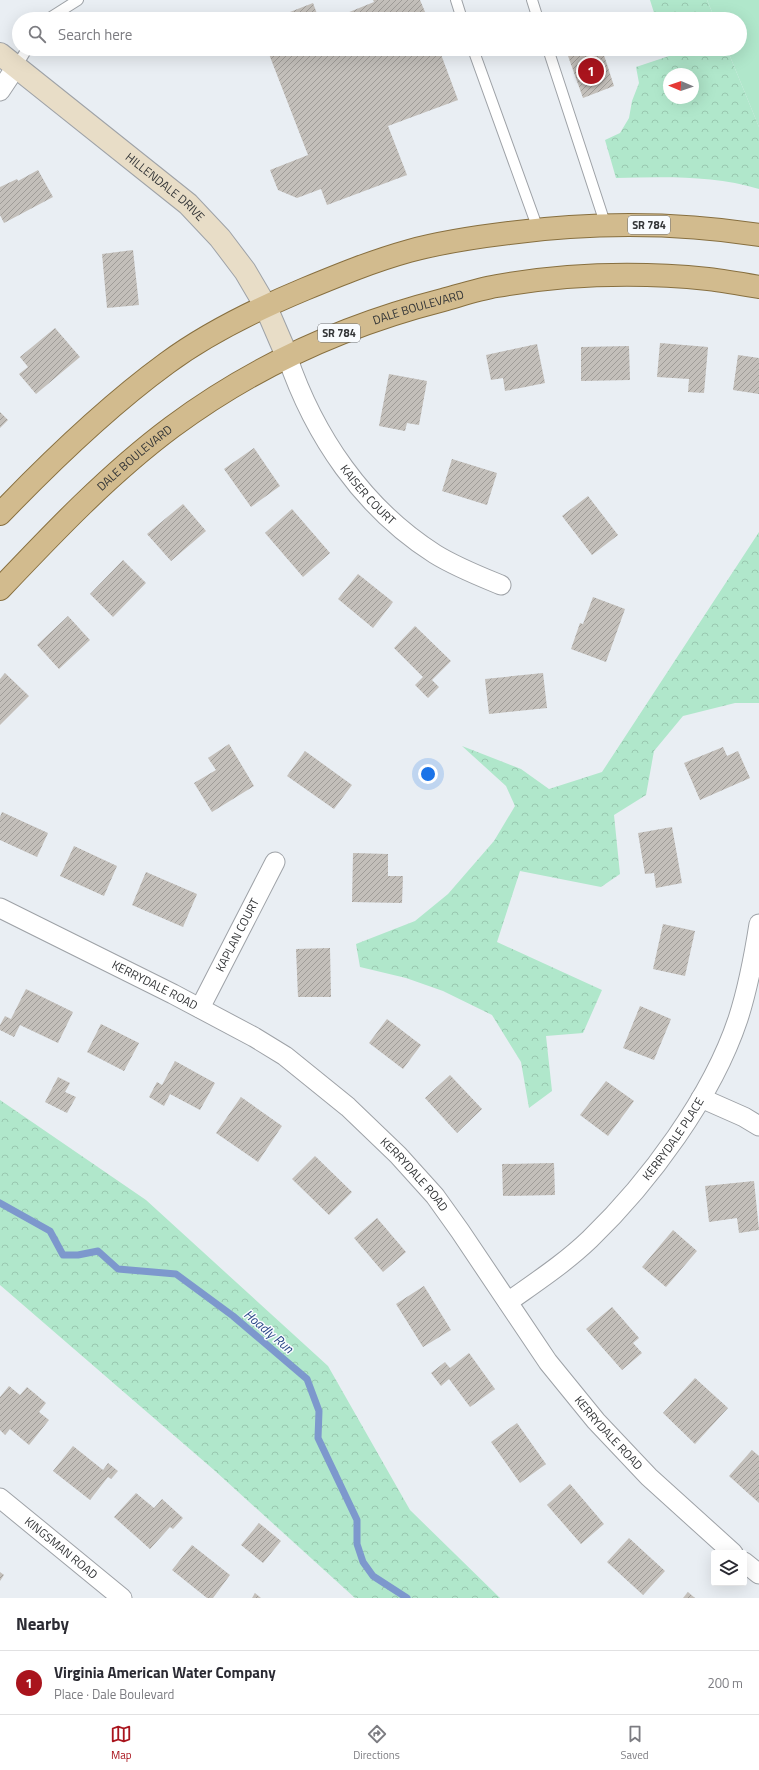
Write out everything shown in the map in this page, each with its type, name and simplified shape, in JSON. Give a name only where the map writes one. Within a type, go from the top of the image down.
[{"type":"main road","name":"HILLENDALE DRIVE","points":[[14,57],[188,204],[220,238],[245,271],[266,305],[287,356]]},
{"type":"main road","name":"SR 784","points":[[0,514],[117,402],[156,371],[216,331],[266,305],[351,270],[410,251],[470,238],[538,230],[606,226],[667,225],[723,229],[759,235]]},
{"type":"main road","name":"DALE BOULEVARD","points":[[0,589],[49,538],[121,468],[172,426],[226,390],[287,356],[331,336],[413,308],[497,286],[573,277],[650,275],[708,279],[759,287]]},
{"type":"street","points":[[0,91],[14,57]]},
{"type":"street","name":"KAISER COURT","points":[[287,356],[295,379],[319,431],[345,470],[368,498],[400,528],[436,554],[474,574],[501,585]]},
{"type":"street","name":"KAPLAN COURT","points":[[200,1008],[274,862]]},
{"type":"street","name":"KERRYDALE ROAD","points":[[0,908],[200,1008],[254,1037],[285,1056],[348,1108],[398,1155],[435,1196],[572,1393],[622,1451],[648,1478],[730,1550]]},
{"type":"street","name":"KERRYDALE PLACE","points":[[508,1302],[555,1269],[589,1240],[629,1198],[658,1163],[701,1098],[723,1057],[738,1019],[751,971],[759,924]]},
{"type":"street","points":[[701,1098],[744,1117],[759,1126]]},
{"type":"street","name":"KINGSMAN ROAD","points":[[0,1498],[122,1598]]},
{"type":"street","points":[[747,1564],[759,1574]]},
{"type":"lane","points":[[58,12],[76,0]]},
{"type":"lane","points":[[456,0],[460,12]]},
{"type":"lane","points":[[532,0],[536,12]]},
{"type":"lane","points":[[476,56],[538,230]]},
{"type":"lane","points":[[550,56],[606,226]]},
{"type":"green space","points":[[650,0],[707,0],[712,12],[654,12]]},
{"type":"green space","points":[[707,0],[759,0],[759,127],[730,56],[747,56],[747,12],[712,12]]},
{"type":"green space","points":[[669,56],[730,56],[759,127],[759,189],[742,184],[706,179],[670,177],[616,178],[605,140],[620,133],[629,118],[632,101],[639,83],[636,67]]},
{"type":"green space","points":[[759,532],[759,703],[735,703],[683,716],[654,751],[646,795],[614,815],[620,874],[601,887],[520,871],[497,942],[602,990],[583,1033],[546,1036],[552,1091],[529,1108],[521,1062],[492,1015],[443,991],[406,978],[360,967],[356,944],[415,921],[448,894],[494,841],[515,806],[506,786],[462,746],[521,769],[549,789],[602,772]]},
{"type":"green space","points":[[0,1100],[146,1200],[328,1366],[410,1510],[500,1598],[355,1598],[214,1470],[0,1285]]},
{"type":"building","points":[[373,0],[420,0],[425,12],[349,12],[374,2]]},
{"type":"building","points":[[313,3],[316,12],[290,12]]},
{"type":"building","points":[[270,56],[442,56],[458,100],[388,126],[407,175],[327,205],[321,189],[297,198],[278,190],[270,170],[308,155]]},
{"type":"building","points":[[568,56],[604,56],[614,86],[583,98]]},
{"type":"building","points":[[38,170],[53,197],[4,223],[0,215],[0,187],[17,179],[18,181]]},
{"type":"building","points":[[133,250],[139,305],[107,308],[102,254]]},
{"type":"building","points":[[55,328],[80,357],[36,394],[19,374],[28,367],[20,357]]},
{"type":"building","points":[[660,343],[708,347],[704,393],[688,392],[689,379],[657,377]]},
{"type":"building","points":[[537,344],[545,383],[505,391],[503,378],[491,380],[486,355]]},
{"type":"building","points":[[629,346],[630,380],[581,381],[581,347]]},
{"type":"building","points":[[738,355],[759,358],[759,394],[733,390]]},
{"type":"building","points":[[389,374],[427,381],[419,425],[407,423],[405,431],[379,426]]},
{"type":"building","points":[[0,412],[8,420],[0,428]]},
{"type":"building","points":[[254,448],[280,486],[251,507],[224,469]]},
{"type":"building","points":[[452,459],[497,473],[487,505],[442,491]]},
{"type":"building","points":[[588,496],[618,535],[592,555],[562,516]]},
{"type":"building","points":[[183,504],[206,531],[171,561],[147,534]]},
{"type":"building","points":[[292,509],[330,553],[303,577],[265,533]]},
{"type":"building","points":[[123,560],[146,583],[113,617],[90,594]]},
{"type":"building","points":[[358,574],[393,602],[373,628],[338,599]]},
{"type":"building","points":[[593,597],[625,609],[606,662],[571,649],[580,623],[583,624]]},
{"type":"building","points":[[68,616],[90,640],[59,669],[37,645]]},
{"type":"building","points":[[415,626],[451,661],[432,680],[439,687],[428,698],[415,685],[423,677],[394,648]]},
{"type":"building","points":[[5,673],[29,696],[0,725],[0,679]]},
{"type":"building","points":[[543,673],[547,708],[489,714],[485,679]]},
{"type":"building","points":[[229,744],[254,786],[212,812],[194,783],[216,770],[208,758]]},
{"type":"building","points":[[723,747],[727,756],[738,751],[750,778],[700,800],[684,763]]},
{"type":"building","points":[[305,751],[352,785],[334,809],[287,776]]},
{"type":"building","points":[[2,812],[48,833],[37,857],[0,840],[0,817]]},
{"type":"building","points":[[672,827],[682,883],[656,888],[654,873],[645,874],[638,833]]},
{"type":"building","points":[[74,846],[117,866],[104,896],[60,876]]},
{"type":"building","points":[[353,853],[388,854],[388,876],[403,876],[402,903],[352,902]]},
{"type":"building","points":[[146,872],[197,894],[183,927],[132,905]]},
{"type":"building","points":[[663,924],[695,931],[685,976],[653,969]]},
{"type":"building","points":[[330,948],[331,997],[298,997],[296,949]]},
{"type":"building","points":[[26,989],[73,1012],[58,1043],[20,1025],[14,1037],[0,1030],[0,1025],[5,1016],[11,1019]]},
{"type":"building","points":[[640,1006],[671,1019],[654,1060],[623,1048]]},
{"type":"building","points":[[387,1019],[421,1045],[403,1069],[369,1043]]},
{"type":"building","points":[[101,1024],[139,1043],[124,1071],[87,1052]]},
{"type":"building","points":[[175,1061],[215,1083],[200,1110],[170,1094],[164,1106],[149,1097],[157,1082],[162,1085]]},
{"type":"building","points":[[450,1075],[482,1109],[457,1133],[425,1098]]},
{"type":"building","points":[[58,1077],[70,1083],[65,1092],[76,1097],[67,1113],[45,1102]]},
{"type":"building","points":[[606,1081],[634,1101],[608,1136],[580,1115]]},
{"type":"building","points":[[241,1097],[282,1126],[258,1162],[216,1133]]},
{"type":"building","points":[[315,1156],[352,1192],[329,1215],[292,1179]]},
{"type":"building","points":[[554,1163],[555,1195],[503,1196],[502,1164]]},
{"type":"building","points":[[754,1181],[759,1230],[739,1233],[737,1218],[709,1222],[705,1186]]},
{"type":"building","points":[[377,1218],[406,1252],[383,1272],[354,1238]]},
{"type":"building","points":[[673,1230],[697,1251],[666,1287],[642,1267]]},
{"type":"building","points":[[424,1286],[451,1330],[423,1347],[396,1304]]},
{"type":"building","points":[[612,1307],[639,1338],[633,1343],[642,1353],[622,1370],[586,1329]]},
{"type":"building","points":[[469,1353],[495,1389],[470,1407],[449,1379],[441,1386],[431,1373],[445,1362],[450,1368]]},
{"type":"building","points":[[695,1378],[728,1408],[695,1444],[663,1413]]},
{"type":"building","points":[[9,1386],[20,1395],[27,1387],[46,1403],[39,1412],[49,1420],[29,1445],[10,1429],[5,1435],[0,1430],[0,1397]]},
{"type":"building","points":[[517,1423],[546,1464],[520,1483],[491,1442]]},
{"type":"building","points":[[73,1446],[103,1470],[108,1463],[118,1471],[111,1479],[108,1477],[90,1500],[53,1471]]},
{"type":"building","points":[[752,1450],[759,1456],[759,1503],[729,1476]]},
{"type":"building","points":[[570,1484],[604,1524],[581,1544],[547,1505]]},
{"type":"building","points":[[136,1493],[154,1508],[162,1499],[183,1518],[173,1529],[170,1527],[150,1549],[114,1517]]},
{"type":"building","points":[[259,1523],[281,1541],[263,1563],[241,1545]]},
{"type":"building","points":[[629,1538],[665,1571],[643,1595],[607,1562]]},
{"type":"building","points":[[192,1545],[230,1575],[213,1598],[207,1598],[172,1570]]},
{"type":"building","points":[[0,1572],[4,1575],[0,1581]]},
{"type":"building","points":[[688,1592],[695,1598],[683,1598]]},
{"type":"building","points":[[255,1593],[261,1598],[252,1598]]},
{"type":"waterway","name":"Hoadly Run","points":[[0,1203],[50,1231],[63,1255],[78,1255],[98,1251],[118,1269],[176,1274],[233,1316],[307,1379],[319,1411],[318,1438],[357,1520],[357,1544],[363,1562],[373,1576],[407,1598]]},
{"type":"place","name":"Virginia American Water Company","points":[[591,71]]}]
